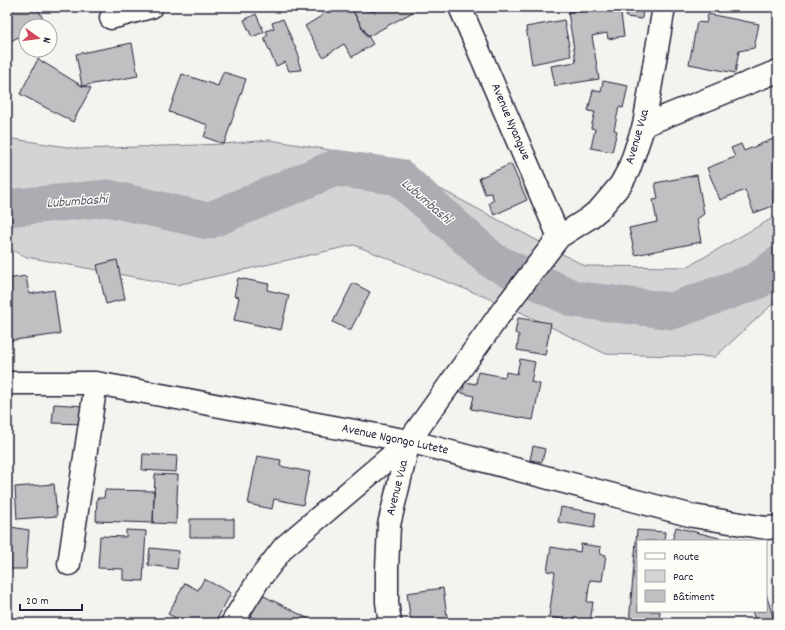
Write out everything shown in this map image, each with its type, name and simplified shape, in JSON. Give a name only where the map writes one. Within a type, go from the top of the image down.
[{"type":"street","points":[[111,18],[151,7]]},
{"type":"street","name":"Avenue Nyangwe","points":[[460,7],[556,241]]},
{"type":"street","name":"Avenue Vua","points":[[390,623],[387,602],[389,525],[409,441],[503,310],[556,241],[600,209],[612,196],[630,170],[644,125],[664,7]]},
{"type":"street","points":[[644,125],[778,71]]},
{"type":"street","name":"Avenue Ngongo Lutete","points":[[7,383],[96,383],[409,441],[693,516],[766,528],[778,527]]},
{"type":"street","points":[[69,564],[96,383]]},
{"type":"street","points":[[232,623],[258,581],[284,547],[409,441]]},
{"type":"green space","points":[[7,138],[80,149],[224,144],[270,140],[384,159],[585,266],[687,267],[778,215],[778,299],[715,357],[606,354],[508,306],[354,245],[177,285],[27,257],[7,248]]},
{"type":"building","points":[[19,7],[37,7],[42,18],[18,18],[18,37],[7,43],[7,13]]},
{"type":"building","points":[[327,7],[350,7],[373,44],[352,57],[344,44],[323,57],[305,26],[323,15],[320,11]]},
{"type":"building","points":[[351,7],[369,7],[372,12],[381,7],[422,7],[367,37]]},
{"type":"building","points":[[600,7],[620,7],[624,36],[608,39],[607,33],[592,36],[599,79],[555,86],[551,66],[576,62],[568,12]]},
{"type":"building","points":[[627,7],[643,7],[642,19],[626,17]]},
{"type":"building","points":[[256,14],[264,32],[252,37],[244,20]]},
{"type":"building","points":[[708,14],[759,24],[754,48],[739,51],[735,73],[689,64],[697,22],[706,23]]},
{"type":"building","points":[[283,19],[299,56],[298,60],[301,70],[289,71],[285,62],[276,66],[264,38],[268,35],[266,31],[274,28],[272,23]]},
{"type":"building","points":[[564,20],[571,56],[532,64],[526,27]]},
{"type":"building","points":[[132,43],[138,76],[82,86],[76,54]]},
{"type":"building","points":[[38,59],[82,86],[91,88],[73,122],[20,94]]},
{"type":"building","points":[[223,72],[246,79],[224,144],[204,137],[208,125],[169,112],[182,74],[218,86]]},
{"type":"building","points":[[603,81],[628,86],[623,108],[619,107],[614,130],[617,131],[612,152],[591,148],[595,129],[591,128],[595,112],[588,111],[593,90],[601,92]]},
{"type":"building","points":[[773,139],[778,152],[778,186],[773,189],[773,206],[754,213],[745,190],[720,200],[707,168],[735,157],[731,148],[741,144],[744,151]]},
{"type":"building","points":[[511,164],[527,200],[494,215],[489,203],[494,200],[491,193],[485,194],[479,178]]},
{"type":"building","points":[[697,175],[704,214],[697,219],[701,242],[635,255],[629,228],[657,222],[653,200],[658,199],[655,183]]},
{"type":"building","points":[[117,260],[125,299],[106,304],[97,265]]},
{"type":"building","points":[[26,276],[29,294],[54,290],[60,334],[7,341],[7,279]]},
{"type":"building","points":[[238,278],[269,284],[267,290],[289,295],[281,330],[234,320],[239,297],[234,296]]},
{"type":"building","points":[[353,283],[370,292],[350,331],[333,322]]},
{"type":"building","points":[[518,318],[551,323],[545,355],[517,350],[519,335],[515,333]]},
{"type":"building","points":[[520,359],[535,362],[531,382],[540,384],[533,420],[471,409],[474,396],[462,393],[465,382],[476,384],[478,372],[505,377],[506,372],[517,374]]},
{"type":"building","points":[[54,404],[85,406],[84,424],[52,423]]},
{"type":"building","points":[[533,446],[545,449],[542,462],[530,460]]},
{"type":"building","points":[[143,454],[177,456],[176,472],[142,470]]},
{"type":"building","points":[[257,456],[281,460],[280,466],[310,472],[303,505],[274,499],[272,509],[248,504]]},
{"type":"building","points":[[155,474],[178,475],[176,524],[153,523]]},
{"type":"building","points":[[54,484],[57,516],[17,519],[15,487]]},
{"type":"building","points":[[105,490],[154,491],[153,523],[96,521],[97,498],[104,498]]},
{"type":"building","points":[[561,507],[596,513],[594,528],[558,522]]},
{"type":"building","points":[[7,517],[11,517],[11,527],[29,530],[26,569],[7,569]]},
{"type":"building","points":[[190,519],[234,519],[234,537],[190,537]]},
{"type":"building","points":[[676,527],[727,540],[672,540]]},
{"type":"building","points":[[126,530],[146,531],[143,581],[123,580],[123,569],[98,568],[100,536],[126,537]]},
{"type":"building","points":[[637,530],[665,532],[664,540],[637,540],[637,612],[660,612],[659,623],[629,623]]},
{"type":"building","points":[[581,544],[601,547],[600,554],[606,555],[602,581],[590,580],[587,602],[593,602],[590,623],[549,617],[555,572],[547,571],[551,547],[580,552]]},
{"type":"building","points":[[150,548],[179,551],[177,569],[148,565]]},
{"type":"building","points":[[204,579],[231,593],[215,623],[186,623],[168,614],[185,583],[198,590]]},
{"type":"building","points":[[443,588],[448,623],[411,623],[407,593]]},
{"type":"building","points":[[260,594],[317,623],[264,623],[249,615]]},
{"type":"building","points":[[767,597],[775,623],[756,623],[752,612],[767,612]]},
{"type":"building","points":[[70,618],[87,623],[68,623]]},
{"type":"waterway","name":"Lubumbashi","points":[[7,208],[108,198],[208,221],[335,168],[399,177],[493,261],[574,299],[672,311],[757,281],[778,265]]}]
